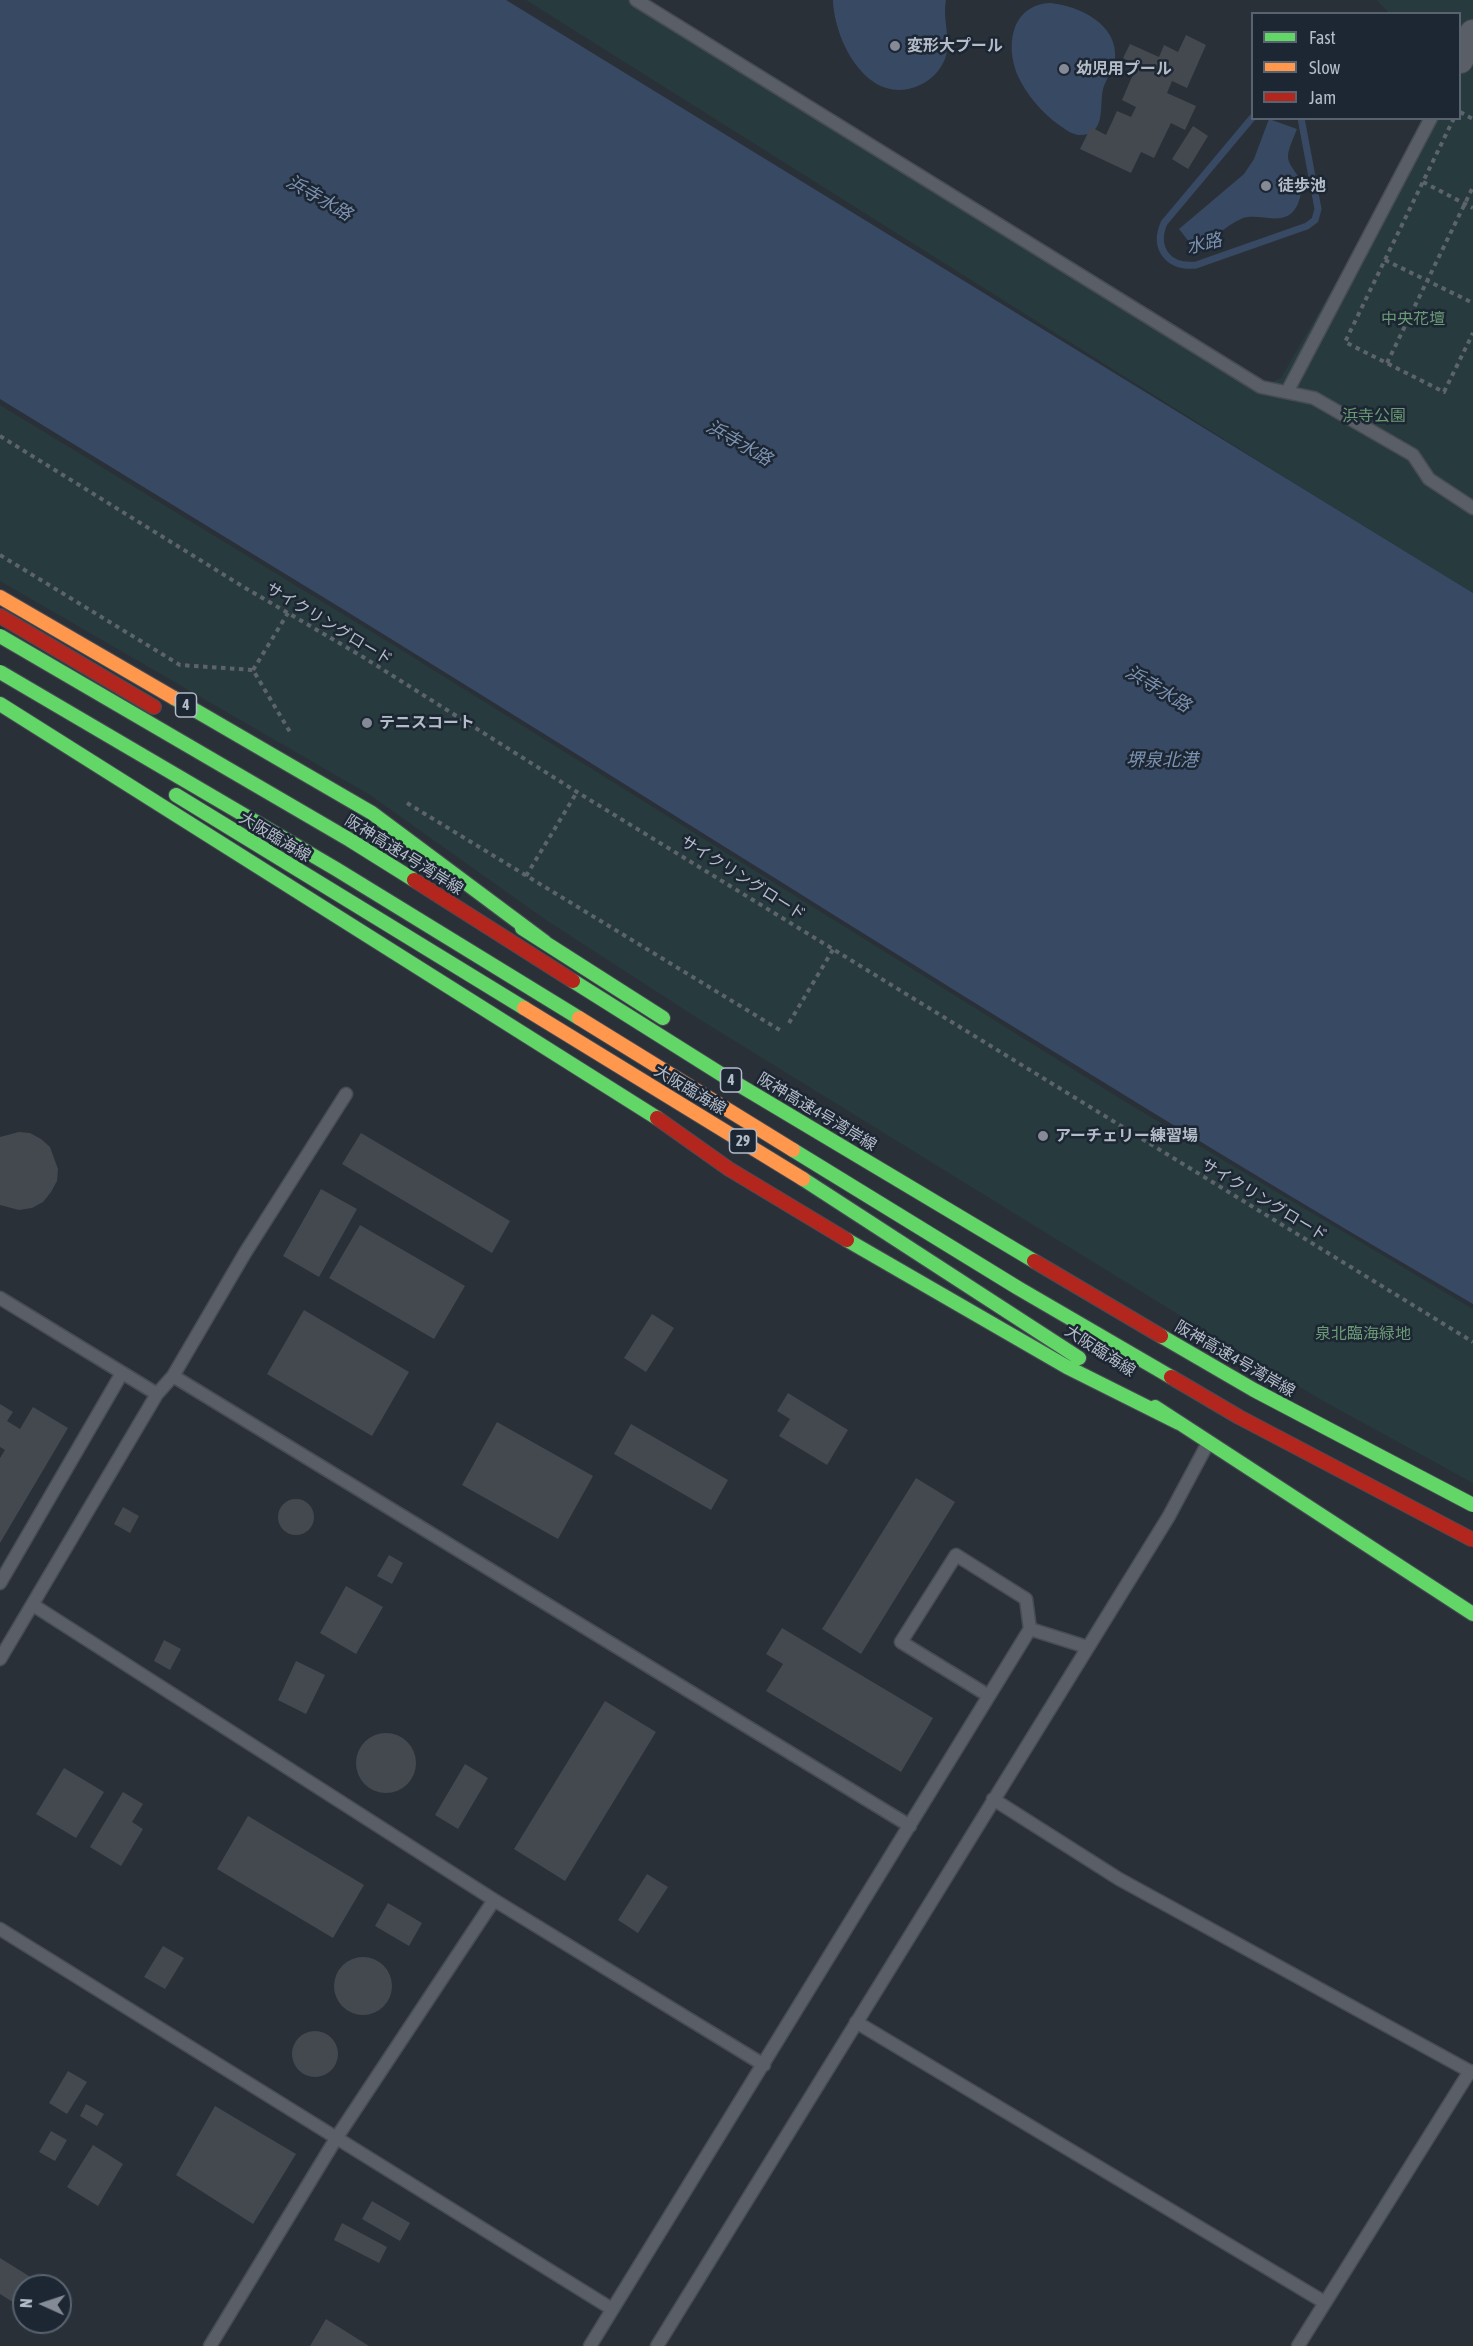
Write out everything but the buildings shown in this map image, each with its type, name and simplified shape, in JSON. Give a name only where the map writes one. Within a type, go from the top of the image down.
[{"type":"main road","name":"4","points":[[0,597],[372,813],[545,942]]},
{"type":"main road","points":[[0,616],[164,713]]},
{"type":"main road","name":"阪神高速4号湾岸線","points":[[0,636],[350,840],[724,1076],[1037,1263],[1254,1390],[1473,1505]]},
{"type":"main road","name":"4","points":[[0,672],[336,869],[1018,1288],[1239,1417],[1473,1540]]},
{"type":"main road","points":[[0,688],[40,712]]},
{"type":"main road","points":[[0,704],[644,1108],[729,1169],[1067,1367],[1179,1423]]},
{"type":"main road","name":"大阪臨海線","points":[[159,785],[786,1168],[1473,1614]]},
{"type":"main road","points":[[408,858],[545,942],[674,1026]]},
{"type":"main road","points":[[744,1071],[1236,1393],[1281,1420]]},
{"type":"main road","points":[[1239,1417],[1328,1477],[1387,1511]]},
{"type":"main road","points":[[1331,1450],[1473,1535]]},
{"type":"street","points":[[1465,61],[1473,33]]},
{"type":"lane","points":[[636,0],[1261,387],[1314,398],[1413,454],[1429,479],[1473,508]]},
{"type":"lane","points":[[1287,392],[1430,120]]},
{"type":"lane","points":[[0,1659],[157,1394],[173,1376],[245,1253],[346,1094]]},
{"type":"lane","points":[[0,1298],[157,1394]]},
{"type":"lane","points":[[0,1583],[122,1373]]},
{"type":"lane","points":[[173,1376],[910,1826]]},
{"type":"lane","points":[[657,2346],[1169,1516],[1209,1442]]},
{"type":"lane","points":[[590,2346],[764,2065],[1030,1629],[1026,1599],[956,1555],[901,1642],[989,1696]]},
{"type":"lane","points":[[33,1605],[494,1900],[764,2065]]},
{"type":"lane","points":[[1030,1629],[1087,1647]]},
{"type":"lane","points":[[993,1799],[1119,1879],[1472,2072],[1298,2346]]},
{"type":"lane","points":[[210,2346],[337,2137],[494,1900]]},
{"type":"lane","points":[[0,1929],[612,2309]]},
{"type":"lane","points":[[856,2022],[1324,2302]]},
{"type":"path","points":[[1453,120],[1345,342],[1444,392],[1473,333]]},
{"type":"path","points":[[1424,182],[1473,208]]},
{"type":"path","points":[[1387,363],[1473,187]]},
{"type":"path","points":[[1385,260],[1473,303]]},
{"type":"path","name":"サイクリングロード","points":[[0,436],[363,657],[577,792],[1473,1342]]},
{"type":"path","points":[[0,555],[180,665],[253,670]]},
{"type":"path","points":[[253,670],[288,613]]},
{"type":"path","points":[[253,670],[290,732],[300,738]]},
{"type":"path","points":[[526,876],[577,792]]},
{"type":"path","points":[[398,798],[783,1032]]},
{"type":"path","points":[[789,1023],[834,948]]},
{"type":"green space","name":"浜寺公園","points":[[526,0],[636,0],[1261,387],[1281,378],[1429,120],[1461,120],[1461,12],[1388,12],[1377,0],[1473,0],[1473,593],[1281,475]]},
{"type":"green space","name":"泉北臨海緑地","points":[[0,405],[395,646],[1124,1101],[1473,1309],[1473,1483],[1325,1402],[1189,1321],[699,1019],[546,920],[370,795],[0,581]]},
{"type":"water","name":"堺泉北港","points":[[0,0],[506,0],[1473,593],[1473,1304],[1090,1074],[402,645],[0,399]]},
{"type":"water","name":"変形大プール","points":[[833,0],[946,0],[948,45],[941,67],[924,83],[902,90],[885,88],[870,79],[858,67],[840,34]]},
{"type":"water","name":"幼児用プール","points":[[1050,3],[1073,8],[1095,19],[1111,36],[1115,47],[1113,67],[1103,89],[1098,125],[1088,134],[1079,135],[1071,132],[1047,115],[1025,90],[1014,64],[1012,40],[1019,19],[1037,5]]},
{"type":"water","name":"徒歩池","points":[[1269,120],[1297,129],[1290,145],[1288,160],[1300,181],[1301,193],[1297,206],[1291,214],[1284,217],[1241,219],[1197,252],[1179,229],[1244,174],[1254,159]]},
{"type":"waterway","name":"水路","points":[[1251,119],[1164,223],[1161,232],[1162,249],[1171,260],[1186,265],[1196,265],[1307,226],[1315,220],[1318,209],[1301,120]]},
{"type":"traffic: fast","points":[[0,636],[350,840],[414,880]]},
{"type":"traffic: fast","points":[[0,672],[336,869],[579,1018]]},
{"type":"traffic: fast","points":[[174,698],[372,813],[545,942]]},
{"type":"traffic: fast","points":[[0,704],[657,1118]]},
{"type":"traffic: fast","points":[[176,795],[524,1008]]},
{"type":"traffic: fast","points":[[522,928],[663,1018]]},
{"type":"traffic: fast","points":[[573,981],[724,1076],[1034,1261]]},
{"type":"traffic: fast","points":[[793,1150],[1018,1288],[1171,1377]]},
{"type":"traffic: fast","points":[[803,1179],[1079,1358]]},
{"type":"traffic: fast","points":[[847,1240],[1067,1367],[1179,1423]]},
{"type":"traffic: fast","points":[[1161,1336],[1254,1390],[1473,1505]]},
{"type":"traffic: fast","points":[[1155,1407],[1473,1614]]},
{"type":"traffic: slow","points":[[0,597],[174,698]]},
{"type":"traffic: slow","points":[[524,1008],[803,1179]]},
{"type":"traffic: slow","points":[[579,1018],[793,1150]]},
{"type":"traffic: jam","points":[[0,616],[154,707]]},
{"type":"traffic: jam","points":[[414,880],[573,981]]},
{"type":"traffic: jam","points":[[657,1118],[729,1169],[847,1240]]},
{"type":"traffic: jam","points":[[1034,1261],[1161,1336]]},
{"type":"traffic: jam","points":[[1171,1377],[1239,1417],[1473,1540]]},
{"type":"place","name":"変形大プール","points":[[895,46]]},
{"type":"place","name":"幼児用プール","points":[[1064,69]]},
{"type":"place","name":"徒歩池","points":[[1266,186]]},
{"type":"place","name":"テニスコート","points":[[367,723]]},
{"type":"place","name":"アーチェリー練習場","points":[[1043,1136]]},
{"type":"water label","name":"浜寺水路","points":[[319,198]]},
{"type":"water label","name":"浜寺水路","points":[[739,443]]},
{"type":"water label","name":"浜寺水路","points":[[1158,689]]},
{"type":"park label","name":"中央花壇","points":[[1413,319]]}]
